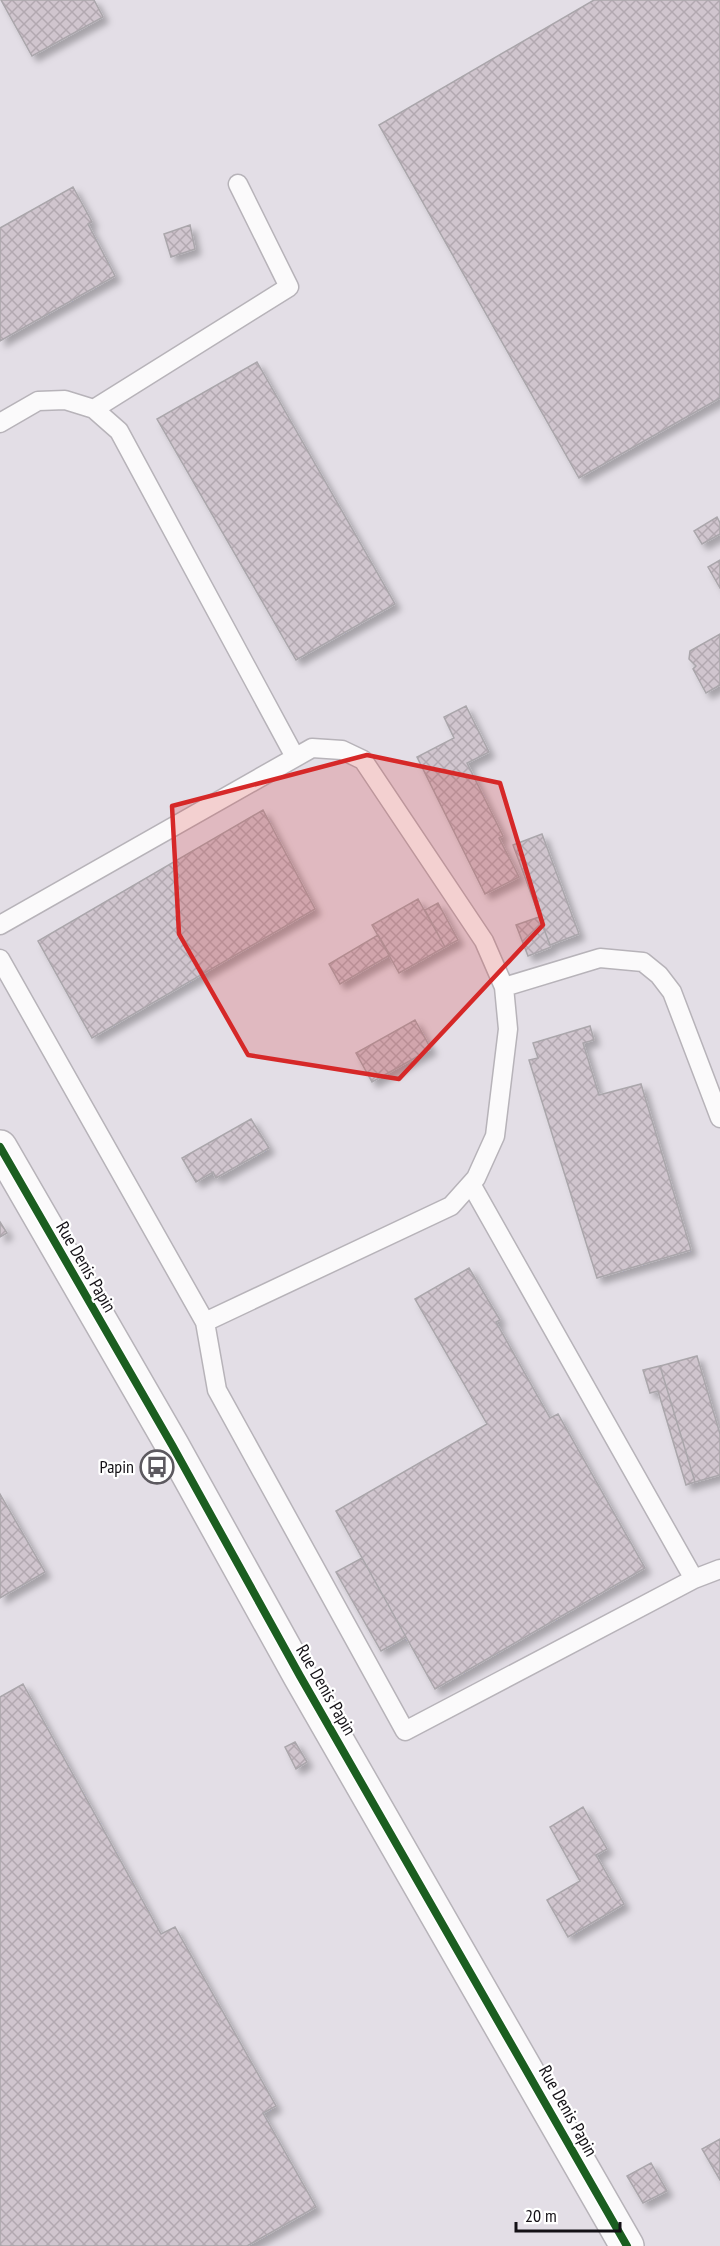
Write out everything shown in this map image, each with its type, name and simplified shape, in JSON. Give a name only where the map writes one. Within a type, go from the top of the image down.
[{"type":"street","name":"Rue Denis Papin","points":[[0,1147],[627,2246]]},
{"type":"lane","points":[[94,409],[289,287],[238,184]]},
{"type":"lane","points":[[0,423],[38,401],[65,400],[94,409],[119,431],[295,757]]},
{"type":"lane","points":[[0,925],[312,748],[342,750],[363,760],[484,941],[504,987],[508,1029],[495,1136],[476,1178],[451,1206],[205,1322]]},
{"type":"lane","points":[[504,987],[600,958],[644,962],[672,992],[720,1118]]},
{"type":"lane","points":[[0,959],[205,1322],[217,1390],[405,1731],[694,1579],[720,1569]]},
{"type":"lane","points":[[471,1184],[694,1579]]},
{"type":"highlighted area","points":[[367,755],[500,783],[543,925],[399,1079],[248,1055],[179,934],[172,806]]},
{"type":"building","points":[[1,0],[94,0],[103,17],[32,56]]},
{"type":"building","points":[[594,0],[720,0],[720,398],[579,478],[379,125]]},
{"type":"building","points":[[73,187],[92,222],[88,224],[115,276],[0,341],[0,228]]},
{"type":"building","points":[[190,225],[195,249],[171,257],[164,234]]},
{"type":"building","points":[[257,362],[395,604],[296,660],[157,419]]},
{"type":"building","points":[[717,517],[720,523],[720,534],[702,544],[694,531]]},
{"type":"building","points":[[720,560],[720,588],[708,567]]},
{"type":"building","points":[[720,634],[720,685],[706,693],[693,669],[696,666],[689,659],[690,651]]},
{"type":"building","points":[[466,706],[489,752],[467,763],[503,836],[499,838],[519,877],[485,894],[417,757],[454,738],[444,717]]},
{"type":"building","points":[[263,810],[315,909],[92,1038],[38,941]]},
{"type":"building","points":[[542,834],[579,934],[550,945],[513,845]]},
{"type":"building","points":[[418,899],[445,947],[399,973],[372,925]]},
{"type":"building","points":[[438,903],[458,940],[445,947],[425,910]]},
{"type":"building","points":[[539,917],[551,947],[528,956],[516,925]]},
{"type":"building","points":[[378,935],[390,955],[340,984],[329,964]]},
{"type":"building","points":[[415,1020],[431,1049],[372,1082],[356,1053]]},
{"type":"building","points":[[590,1026],[594,1040],[583,1043],[599,1095],[641,1084],[691,1250],[597,1278],[529,1060],[538,1058],[533,1043]]},
{"type":"building","points":[[251,1119],[269,1148],[216,1178],[213,1172],[196,1182],[182,1158]]},
{"type":"building","points":[[0,1222],[7,1233],[0,1237]]},
{"type":"building","points":[[469,1268],[500,1320],[496,1322],[550,1418],[558,1414],[645,1568],[435,1689],[336,1511],[487,1424],[415,1299]]},
{"type":"building","points":[[697,1356],[720,1434],[720,1475],[695,1482],[660,1366]]},
{"type":"building","points":[[660,1366],[695,1482],[686,1485],[658,1391],[650,1393],[643,1370]]},
{"type":"building","points":[[0,1494],[45,1572],[0,1598]]},
{"type":"building","points":[[362,1558],[406,1637],[381,1651],[336,1572]]},
{"type":"building","points":[[23,1684],[161,1934],[175,1927],[276,2106],[263,2113],[316,2207],[247,2246],[0,2246],[0,1697]]},
{"type":"building","points":[[295,1742],[307,1762],[296,1769],[285,1747]]},
{"type":"building","points":[[583,1807],[607,1849],[596,1855],[624,1904],[568,1937],[547,1900],[580,1881],[550,1827]]},
{"type":"building","points":[[720,2139],[720,2180],[702,2149]]},
{"type":"building","points":[[651,2163],[667,2191],[643,2203],[627,2176]]},
{"type":"cycle path","points":[[0,1147],[627,2246]]},
{"type":"place","name":"Papin","points":[[157,1467]]}]
